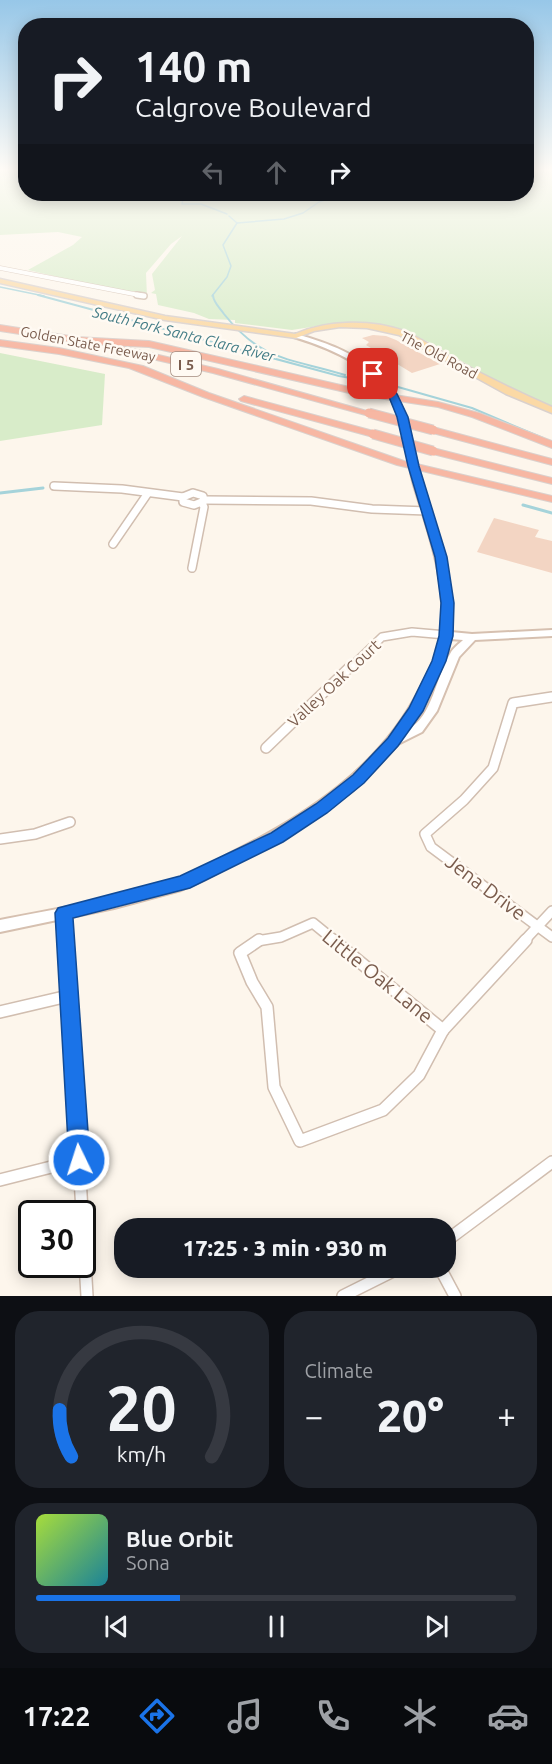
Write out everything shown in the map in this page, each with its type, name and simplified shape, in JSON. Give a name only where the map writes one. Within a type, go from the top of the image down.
[{"type":"highway","name":"Golden State Freeway","points":[[0,328],[78,339],[215,371],[552,462]]},
{"type":"highway","points":[[78,339],[149,344],[358,392],[394,396],[465,411],[552,445]]},
{"type":"highway","name":"Golden State Freeway","points":[[0,343],[131,366],[433,451],[552,481]]},
{"type":"highway","points":[[131,366],[206,395],[414,466],[552,499]]},
{"type":"main road","points":[[0,274],[67,287],[179,318]]},
{"type":"main road","points":[[0,281],[129,311],[179,318]]},
{"type":"main road","name":"The Old Road","points":[[179,318],[296,336],[312,329],[340,325],[367,326],[400,333],[509,392],[552,410]]},
{"type":"street","points":[[0,268],[144,296]]},
{"type":"street","points":[[0,926],[64,913],[183,883],[277,838],[322,809],[358,779],[393,742],[416,711],[428,686],[446,636],[448,603],[443,573],[402,417],[394,396],[373,374],[353,359],[330,347],[296,336]]},
{"type":"street","points":[[54,486],[183,498],[197,493],[203,496],[204,507],[192,568]]},
{"type":"street","points":[[113,544],[148,493]]},
{"type":"street","points":[[183,498],[186,504],[203,501],[311,501],[372,509],[427,511]]},
{"type":"street","name":"Valley Oak Court","points":[[266,748],[382,637],[412,632],[446,636]]},
{"type":"street","points":[[446,636],[552,633]]},
{"type":"street","points":[[393,742],[418,729],[435,702],[454,655],[472,637]]},
{"type":"street","name":"Jena Drive","points":[[552,697],[513,703],[493,768],[464,800],[425,834],[431,847],[552,937]]},
{"type":"street","points":[[0,839],[35,834],[70,822]]},
{"type":"street","points":[[443,1030],[552,911]]},
{"type":"street","points":[[64,913],[87,1296]]},
{"type":"street","name":"Little Oak Lane","points":[[313,923],[443,1030],[419,1076],[383,1110],[300,1141],[274,1087],[267,1007],[252,982],[240,953],[260,939],[281,937],[313,923]]},
{"type":"street","points":[[0,1012],[68,996]]},
{"type":"street","points":[[0,1180],[79,1160]]},
{"type":"street","points":[[456,1234],[552,1162]]},
{"type":"street","points":[[343,1296],[379,1278]]},
{"type":"street","points":[[445,1278],[455,1296]]},
{"type":"green space","points":[[0,231],[552,231],[552,406],[509,389],[431,343],[390,326],[343,322],[292,330],[235,323],[235,320],[209,319],[194,313],[158,305],[156,294],[151,293],[155,290],[152,274],[182,236],[171,244],[146,273],[147,297],[139,292],[109,289],[28,270],[73,245],[82,237],[58,232],[0,235]]},
{"type":"green space","points":[[0,353],[105,374],[102,425],[0,441]]},
{"type":"building","points":[[373,335],[396,340],[440,364],[412,373],[366,345],[369,342],[362,338]]},
{"type":"building","points":[[494,518],[539,530],[535,537],[552,541],[552,573],[477,552]]},
{"type":"waterway","points":[[212,296],[227,277],[231,266],[223,245],[232,231]]},
{"type":"waterway","name":"South Fork Santa Clara River","points":[[0,287],[44,296]]},
{"type":"waterway","name":"South Fork Santa Clara River","points":[[38,295],[339,376],[368,381]]},
{"type":"waterway","name":"South Fork Santa Clara River","points":[[213,295],[214,300],[238,330],[264,350],[293,361],[345,375]]},
{"type":"waterway","name":"South Fork Santa Clara River","points":[[398,387],[472,408],[543,438]]},
{"type":"waterway","points":[[0,493],[43,488]]},
{"type":"waterway","points":[[523,505],[552,513]]},
{"type":"route","points":[[79,1160],[64,913],[143,895],[183,883],[277,838],[322,809],[358,779],[393,742],[416,711],[439,661],[446,636],[448,603],[441,557],[402,417],[394,396],[373,374]]}]
